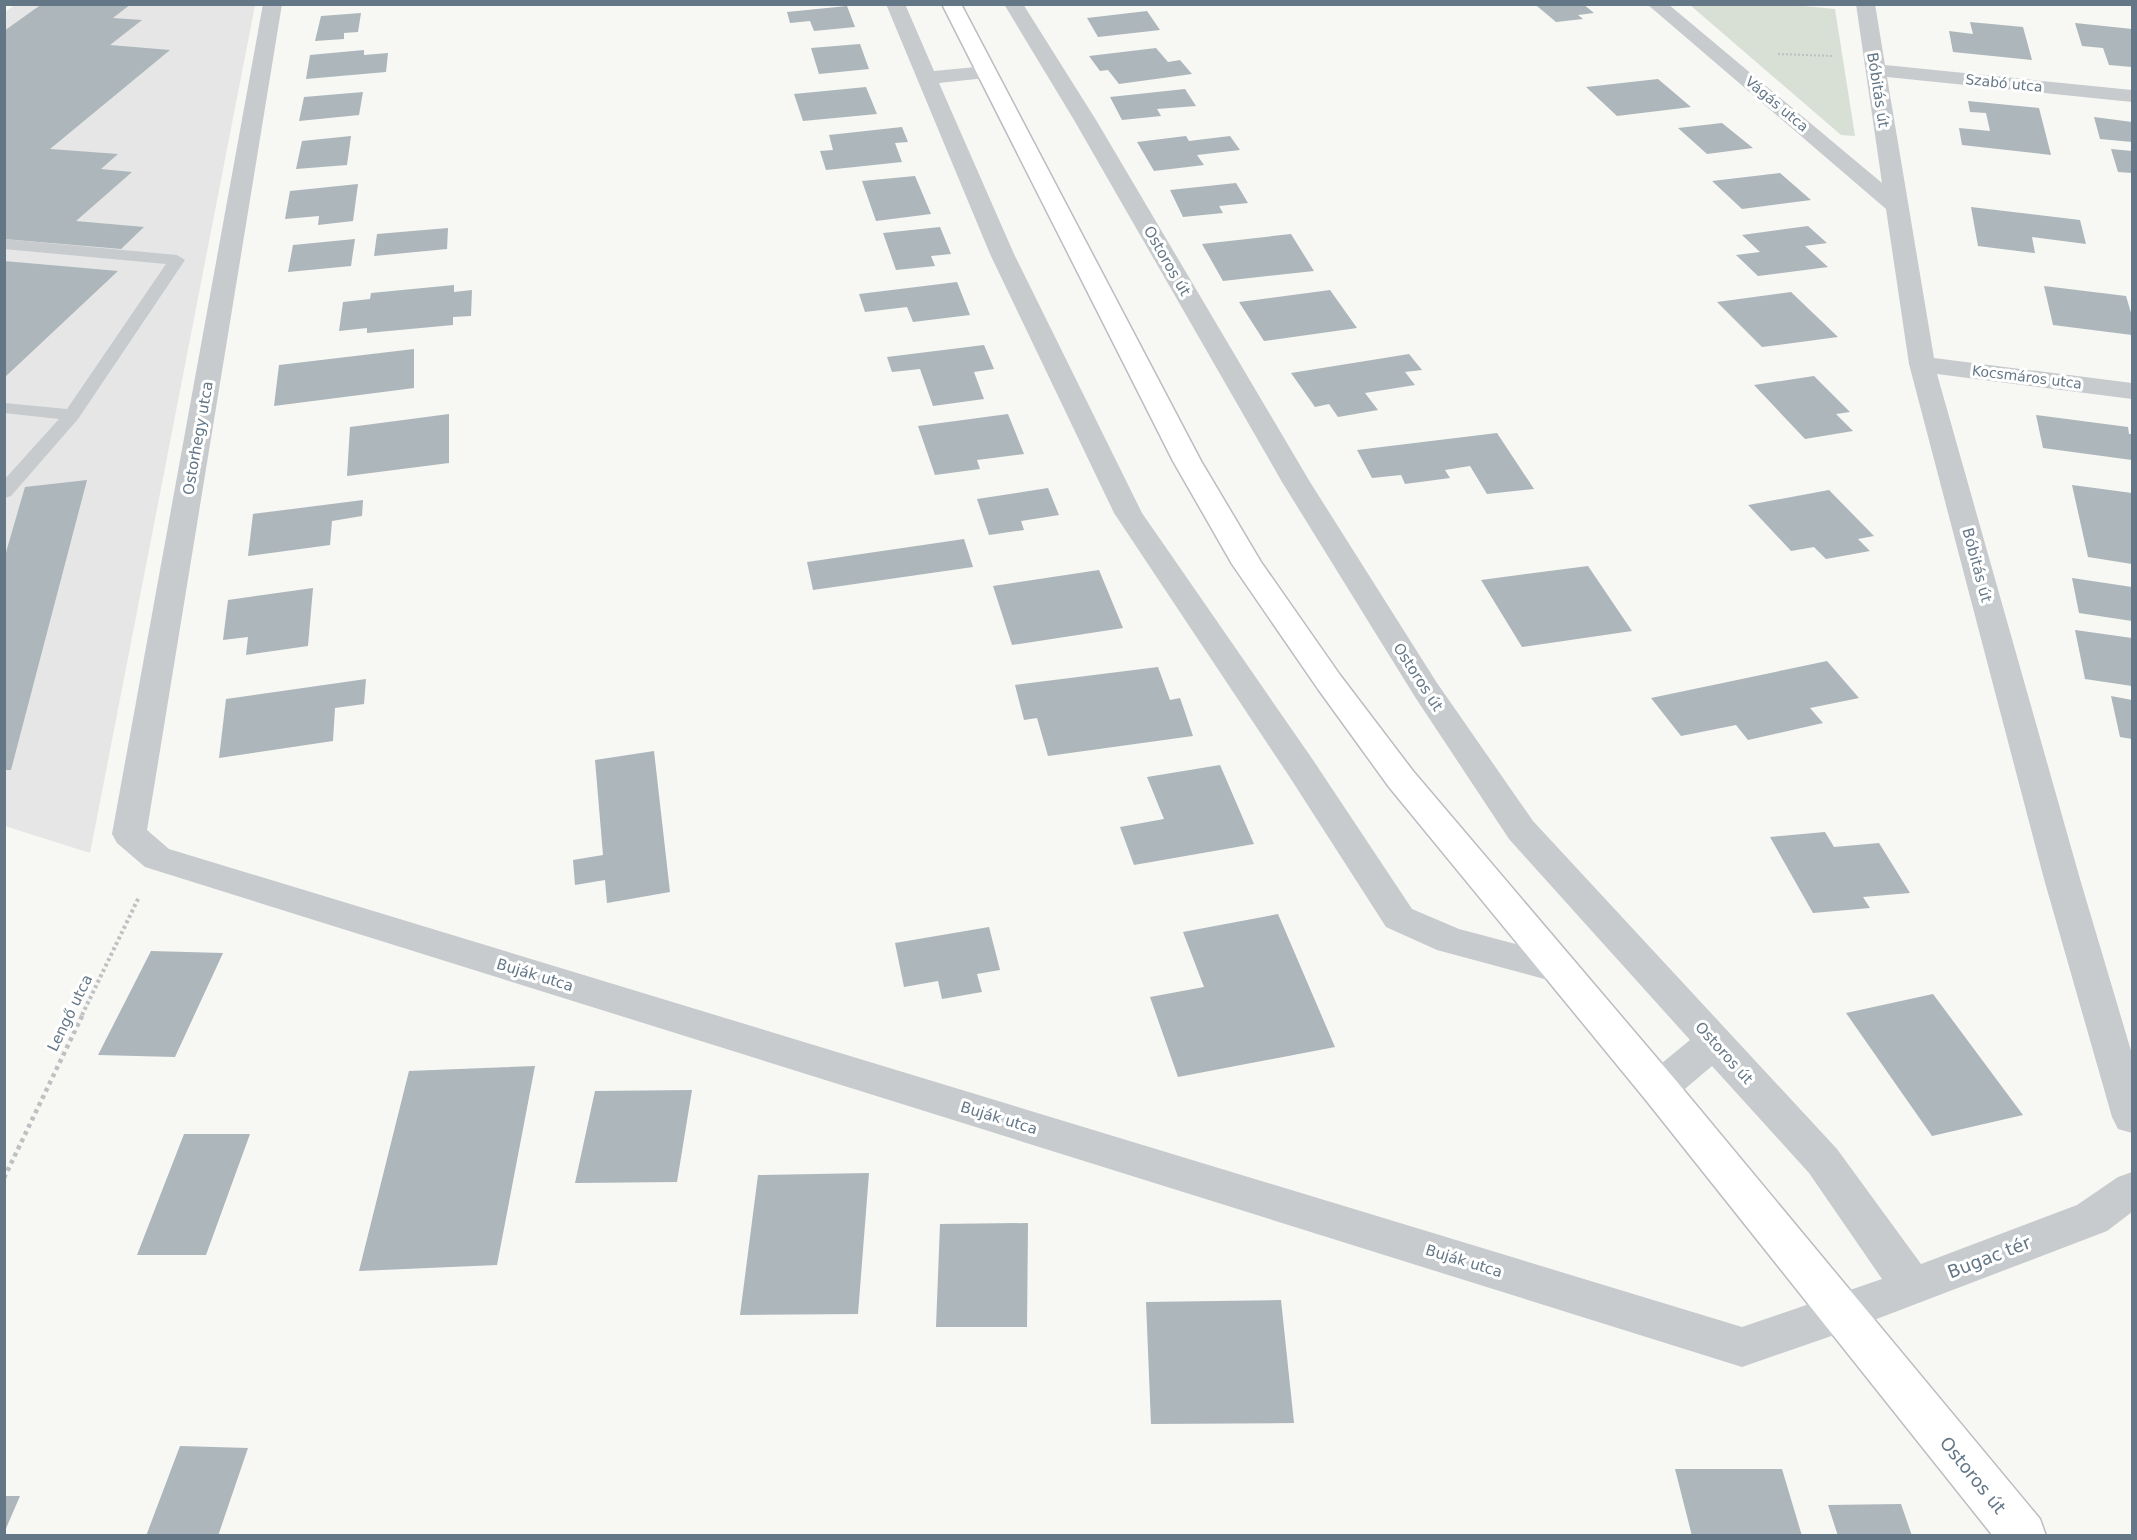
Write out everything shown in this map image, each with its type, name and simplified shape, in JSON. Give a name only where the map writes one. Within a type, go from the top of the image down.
[{"type":"main road","name":"Ostoros út","points":[[951,4],[1187,461],[1247,564],[1329,682],[1401,779],[1659,1088],[1840,1314],[2023,1536]]},
{"type":"street","name":"Ostorhegy utca","points":[[158,858],[129,834],[273,4]]},
{"type":"street","points":[[895,4],[1002,254],[1128,513],[1301,768],[1399,918],[1450,940],[1559,969]]},
{"type":"street","name":"Ostoros út","points":[[1013,4],[1085,120],[1296,482],[1426,690],[1521,830],[1823,1161],[1912,1286]]},
{"type":"street","name":"Vágás utca","points":[[1656,4],[1896,206]]},
{"type":"street","name":"Bóbitás út","points":[[1865,4],[1922,364],[2062,879],[2133,1117]]},
{"type":"street","name":"Szabó utca","points":[[1875,70],[2133,96]]},
{"type":"street","points":[[927,78],[986,72]]},
{"type":"street","name":"Kocsmáros utca","points":[[1922,364],[2133,391]]},
{"type":"street","name":"Buják utca","points":[[158,858],[1742,1347],[1840,1314]]},
{"type":"street","points":[[1659,1088],[1714,1042]]},
{"type":"street","name":"Bugac tér","points":[[1840,1314],[2092,1218],[2133,1189]]},
{"type":"lane","points":[[4,244],[177,260],[72,415],[4,492]]},
{"type":"lane","points":[[4,408],[72,415]]},
{"type":"path","points":[[1776,54],[1833,56]]},
{"type":"path","name":"Lengő utca","points":[[4,1178],[158,858]]},
{"type":"shaded area","points":[[16,4],[255,5],[90,853],[5,826],[4,13]]},
{"type":"shaded area","points":[[1690,5],[1793,5],[1835,9],[1855,136],[1841,135]]},
{"type":"building","points":[[42,4],[131,4],[113,18],[142,20],[110,45],[170,50],[50,149],[118,154],[101,169],[132,172],[76,221],[144,227],[121,249],[4,239],[4,31]]},
{"type":"building","points":[[1583,4],[1594,13],[1578,15],[1583,19],[1556,22],[1537,6]]},
{"type":"building","points":[[847,6],[855,27],[814,31],[810,21],[790,23],[787,12]]},
{"type":"building","points":[[1147,11],[1160,30],[1098,37],[1087,18]]},
{"type":"building","points":[[361,13],[358,32],[344,33],[344,39],[315,41],[321,16]]},
{"type":"building","points":[[1970,22],[2023,27],[2032,60],[1953,52],[1949,31],[1973,34]]},
{"type":"building","points":[[2075,23],[2132,29],[2132,67],[2109,65],[2103,48],[2082,46]]},
{"type":"building","points":[[860,44],[869,69],[819,74],[811,48]]},
{"type":"building","points":[[1156,48],[1168,62],[1180,60],[1192,74],[1119,84],[1108,70],[1100,71],[1089,56]]},
{"type":"building","points":[[364,50],[364,55],[388,53],[386,72],[306,79],[310,55]]},
{"type":"building","points":[[1658,79],[1691,107],[1617,116],[1586,87]]},
{"type":"building","points":[[866,87],[877,114],[803,121],[794,94]]},
{"type":"building","points":[[1185,89],[1196,106],[1157,109],[1161,116],[1122,120],[1110,97]]},
{"type":"building","points":[[363,92],[359,115],[299,121],[304,97]]},
{"type":"building","points":[[1968,101],[2039,108],[2051,155],[1962,145],[1959,128],[1990,131],[1986,113],[1970,112]]},
{"type":"building","points":[[2094,117],[2132,122],[2132,142],[2100,139]]},
{"type":"building","points":[[1722,123],[1753,148],[1707,154],[1678,128]]},
{"type":"building","points":[[902,127],[908,142],[895,143],[902,162],[826,170],[820,151],[833,150],[829,135]]},
{"type":"building","points":[[351,136],[347,165],[296,169],[302,141]]},
{"type":"building","points":[[1186,136],[1189,141],[1230,136],[1240,150],[1197,155],[1204,165],[1154,171],[1137,142]]},
{"type":"building","points":[[2111,149],[2132,151],[2132,173],[2118,172]]},
{"type":"building","points":[[1780,173],[1811,200],[1742,209],[1712,181]]},
{"type":"building","points":[[915,176],[931,214],[876,221],[862,181]]},
{"type":"building","points":[[1236,183],[1248,203],[1219,206],[1223,213],[1183,217],[1170,190]]},
{"type":"building","points":[[358,184],[353,221],[318,225],[319,216],[285,219],[290,191]]},
{"type":"building","points":[[1971,207],[2080,220],[2086,244],[2032,237],[2035,253],[1978,246]]},
{"type":"building","points":[[1808,226],[1827,243],[1805,246],[1828,267],[1758,276],[1736,255],[1760,252],[1742,235]]},
{"type":"building","points":[[940,227],[951,254],[931,256],[935,266],[896,270],[883,233]]},
{"type":"building","points":[[448,228],[447,249],[374,256],[377,234]]},
{"type":"building","points":[[1291,234],[1314,271],[1223,281],[1202,244]]},
{"type":"building","points":[[355,239],[351,266],[288,272],[293,245]]},
{"type":"building","points":[[4,261],[118,271],[4,378]]},
{"type":"building","points":[[957,282],[970,315],[913,322],[907,307],[865,312],[859,294]]},
{"type":"building","points":[[454,285],[454,292],[472,290],[471,316],[453,317],[453,325],[367,333],[367,328],[339,331],[343,302],[370,299],[371,293]]},
{"type":"building","points":[[2044,286],[2126,296],[2132,316],[2132,335],[2053,325]]},
{"type":"building","points":[[1330,290],[1357,328],[1264,341],[1239,302]]},
{"type":"building","points":[[1791,292],[1838,337],[1762,347],[1717,302]]},
{"type":"building","points":[[984,345],[994,369],[974,372],[984,399],[933,406],[920,369],[892,372],[887,357]]},
{"type":"building","points":[[414,349],[414,388],[274,406],[279,365]]},
{"type":"building","points":[[1409,354],[1422,370],[1405,372],[1415,385],[1365,393],[1378,410],[1338,417],[1329,404],[1315,407],[1291,373]]},
{"type":"building","points":[[1814,376],[1850,412],[1836,414],[1853,431],[1805,439],[1754,385]]},
{"type":"building","points":[[449,414],[449,463],[347,476],[350,427]]},
{"type":"building","points":[[1008,414],[1024,454],[977,460],[980,469],[935,475],[918,426]]},
{"type":"building","points":[[2036,415],[2128,427],[2129,434],[2132,434],[2132,460],[2043,448]]},
{"type":"building","points":[[1497,433],[1534,489],[1487,494],[1470,466],[1445,470],[1450,478],[1405,484],[1401,475],[1372,478],[1357,450]]},
{"type":"building","points":[[87,480],[11,770],[4,770],[4,559],[25,487]]},
{"type":"building","points":[[2072,485],[2132,493],[2132,564],[2088,557]]},
{"type":"building","points":[[1048,488],[1059,515],[1021,521],[1024,530],[989,535],[977,499]]},
{"type":"building","points":[[1829,490],[1874,536],[1858,539],[1870,551],[1826,559],[1814,547],[1791,551],[1748,505]]},
{"type":"building","points":[[363,500],[362,516],[332,521],[330,545],[248,556],[253,514]]},
{"type":"building","points":[[964,539],[973,567],[813,590],[807,562]]},
{"type":"building","points":[[1588,566],[1632,631],[1522,647],[1481,580]]},
{"type":"building","points":[[1099,570],[1123,628],[1012,645],[993,586]]},
{"type":"building","points":[[2072,578],[2132,587],[2132,621],[2079,613]]},
{"type":"building","points":[[313,588],[308,646],[246,655],[248,637],[223,640],[228,600]]},
{"type":"building","points":[[2075,630],[2132,638],[2132,686],[2085,679]]},
{"type":"building","points":[[1827,661],[1859,698],[1810,708],[1823,723],[1748,740],[1736,725],[1681,736],[1651,698]]},
{"type":"building","points":[[1158,667],[1170,700],[1180,698],[1193,736],[1048,756],[1037,718],[1024,720],[1015,685]]},
{"type":"building","points":[[366,679],[364,704],[335,708],[333,741],[219,758],[226,699]]},
{"type":"building","points":[[2111,696],[2132,700],[2132,739],[2120,737]]},
{"type":"building","points":[[654,751],[670,892],[607,903],[605,880],[575,885],[573,860],[603,855],[595,760]]},
{"type":"building","points":[[1220,765],[1254,844],[1134,865],[1120,827],[1164,819],[1147,777]]},
{"type":"building","points":[[1825,832],[1834,847],[1879,843],[1910,893],[1863,897],[1870,908],[1813,913],[1770,837]]},
{"type":"building","points":[[1278,914],[1335,1047],[1178,1077],[1150,997],[1204,987],[1183,932]]},
{"type":"building","points":[[989,927],[1000,970],[977,974],[982,992],[942,999],[938,981],[904,987],[895,943]]},
{"type":"building","points":[[151,951],[223,953],[175,1057],[98,1055]]},
{"type":"building","points":[[1933,994],[2023,1115],[1932,1136],[1846,1013]]},
{"type":"building","points":[[535,1066],[497,1265],[359,1271],[409,1071]]},
{"type":"building","points":[[692,1090],[677,1182],[575,1183],[595,1091]]},
{"type":"building","points":[[184,1134],[250,1134],[206,1255],[137,1255]]},
{"type":"building","points":[[869,1173],[858,1314],[740,1315],[758,1175]]},
{"type":"building","points":[[1028,1223],[1027,1327],[936,1327],[940,1224]]},
{"type":"building","points":[[1281,1300],[1294,1423],[1151,1424],[1146,1302]]},
{"type":"building","points":[[180,1446],[248,1448],[218,1536],[146,1536]]},
{"type":"building","points":[[1675,1469],[1782,1469],[1802,1536],[1692,1536]]},
{"type":"building","points":[[4,1496],[20,1496],[4,1533]]},
{"type":"building","points":[[1901,1504],[1912,1536],[1838,1536],[1828,1505]]}]
